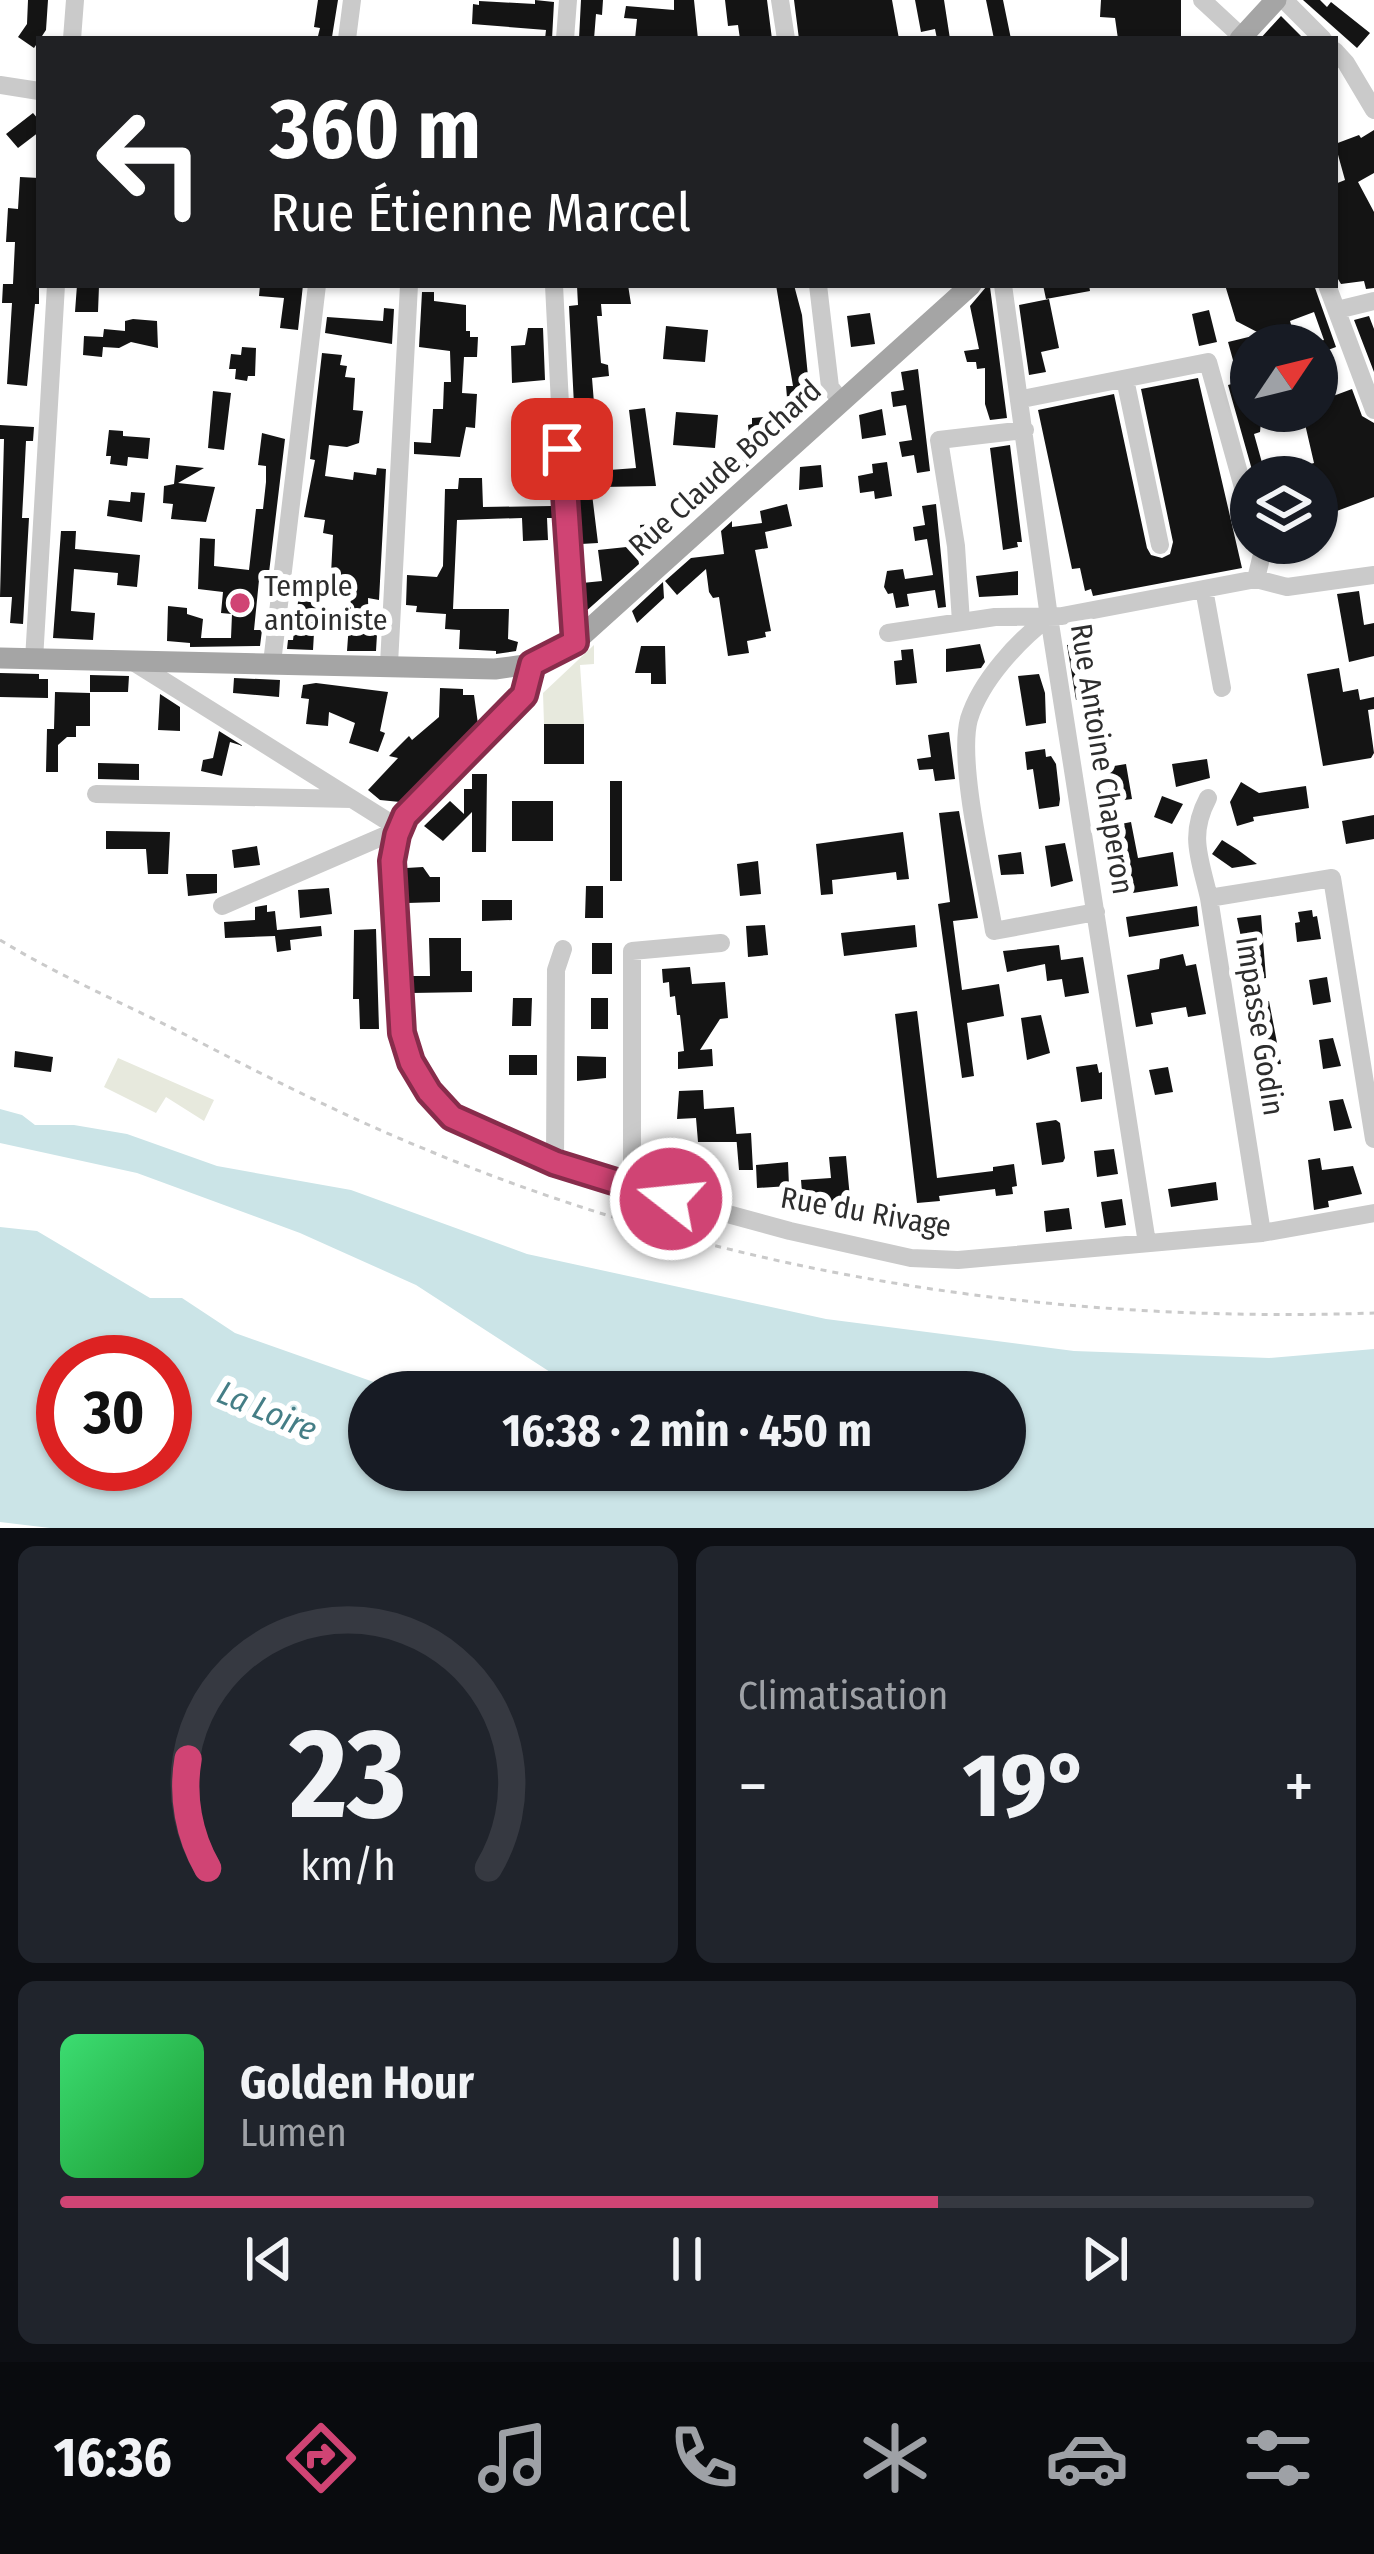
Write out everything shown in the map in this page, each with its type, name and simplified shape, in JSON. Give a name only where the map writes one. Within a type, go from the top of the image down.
[{"type":"main road","points":[[1243,36],[1280,0]]},
{"type":"main road","name":"Rue Claude Bochard","points":[[0,658],[495,669],[532,664],[575,642],[968,288]]},
{"type":"street","points":[[72,36],[75,0]]},
{"type":"street","points":[[347,36],[352,0]]},
{"type":"street","points":[[565,36],[568,0]]},
{"type":"street","points":[[781,0],[786,36]]},
{"type":"street","points":[[1202,0],[1239,36]]},
{"type":"street","points":[[1280,0],[1320,36]]},
{"type":"street","points":[[1338,55],[1374,110]]},
{"type":"street","points":[[0,85],[36,91]]},
{"type":"street","points":[[34,660],[56,288]]},
{"type":"street","points":[[272,663],[317,288]]},
{"type":"street","points":[[389,664],[409,288]]},
{"type":"street","points":[[554,288],[575,642]]},
{"type":"street","points":[[818,288],[830,387],[842,402]]},
{"type":"street","name":"Rue Antoine Chaperon","points":[[1004,288],[1049,617],[1147,1243]]},
{"type":"street","points":[[1328,288],[1374,410]]},
{"type":"street","points":[[1337,310],[1374,301]]},
{"type":"street","points":[[1022,399],[1208,362],[1234,456]]},
{"type":"street","points":[[1125,379],[1160,544]]},
{"type":"street","points":[[961,622],[956,546],[939,440],[1025,430]]},
{"type":"street","points":[[1256,579],[1260,564]]},
{"type":"street","points":[[888,634],[994,617],[1049,617],[1256,579],[1287,587],[1374,575]]},
{"type":"street","points":[[1204,589],[1222,688]]},
{"type":"street","points":[[1049,617],[1025,635],[981,694],[964,750],[994,932],[1096,912]]},
{"type":"street","points":[[132,661],[400,829]]},
{"type":"street","points":[[222,906],[400,829],[405,816],[524,695],[532,664]]},
{"type":"street","points":[[96,794],[352,800]]},
{"type":"street","points":[[1208,798],[1196,820],[1195,834],[1209,898]]},
{"type":"street","name":"Rue du Rivage","points":[[400,829],[392,861],[398,1002],[411,1062],[452,1117],[555,1163],[790,1231],[911,1258],[958,1260],[1262,1233],[1374,1213]]},
{"type":"street","name":"Impasse Godin","points":[[1262,1233],[1209,898],[1332,878],[1374,1139]]},
{"type":"street","points":[[632,1188],[632,951],[722,943]]},
{"type":"street","points":[[555,1163],[556,970],[563,949]]},
{"type":"shaded area","points":[[594,645],[594,664],[580,665],[584,724],[544,724],[543,693]]},
{"type":"shaded area","points":[[118,1058],[214,1100],[204,1121],[166,1097],[156,1113],[104,1087]]},
{"type":"water","name":"La Loire","points":[[0,1109],[22,1115],[35,1125],[74,1125],[127,1134],[217,1166],[351,1190],[527,1254],[826,1319],[1074,1351],[1269,1358],[1374,1349],[1374,1528],[50,1528],[0,1522],[0,1227],[37,1231],[150,1298],[182,1298],[235,1333],[348,1373],[348,1491],[1026,1491],[1026,1371],[549,1371],[416,1285],[300,1233],[137,1173],[0,1143]]},
{"type":"building","points":[[28,0],[48,0],[46,30],[36,36],[34,48],[18,37],[27,24]]},
{"type":"building","points":[[318,0],[338,0],[332,36],[318,36],[320,28],[314,27]]},
{"type":"building","points":[[535,0],[554,2],[552,36],[545,36],[546,30],[472,24],[473,4],[479,1],[535,4]]},
{"type":"building","points":[[581,0],[603,0],[594,36],[579,36]]},
{"type":"building","points":[[674,0],[694,0],[698,36],[635,36],[637,19],[624,18],[626,6],[674,10]]},
{"type":"building","points":[[725,0],[767,0],[772,36],[740,36],[738,25],[728,26]]},
{"type":"building","points":[[794,0],[892,0],[898,36],[799,36]]},
{"type":"building","points":[[915,0],[944,0],[950,36],[936,36],[935,29],[921,32]]},
{"type":"building","points":[[986,0],[1003,0],[1010,36],[993,36]]},
{"type":"building","points":[[1101,0],[1181,0],[1181,36],[1118,36],[1115,18],[1100,17]]},
{"type":"building","points":[[1303,0],[1320,0],[1327,7],[1331,2],[1370,33],[1357,48]]},
{"type":"building","points":[[1281,16],[1301,36],[1263,36]]},
{"type":"building","points":[[33,113],[36,116],[36,134],[18,148],[6,134]]},
{"type":"building","points":[[1374,130],[1374,173],[1358,182],[1374,212],[1374,288],[1366,289],[1364,281],[1341,284],[1338,279],[1338,183],[1345,180],[1338,143]]},
{"type":"building","points":[[20,177],[36,178],[39,304],[35,304],[27,386],[7,384],[12,303],[2,303],[3,284],[13,284],[15,242],[6,242],[8,208],[18,209]]},
{"type":"building","points":[[77,288],[99,288],[98,312],[75,312]]},
{"type":"building","points":[[260,288],[303,288],[298,330],[280,328],[284,298],[259,296]]},
{"type":"building","points":[[577,288],[628,288],[631,304],[601,304],[602,316],[597,316],[601,363],[608,365],[609,376],[592,378],[596,471],[636,468],[629,410],[645,408],[656,486],[602,487],[603,493],[592,494],[598,543],[581,544],[569,306],[578,305]]},
{"type":"building","points":[[777,288],[795,288],[811,407],[788,409],[786,386],[793,386]]},
{"type":"building","points":[[990,288],[1007,418],[990,420],[985,368],[967,362],[964,351],[979,349],[970,306]]},
{"type":"building","points":[[1044,288],[1090,288],[1090,291],[1046,299]]},
{"type":"building","points":[[1226,288],[1315,288],[1328,324],[1318,324],[1314,312],[1291,324],[1236,321]]},
{"type":"building","points":[[422,292],[434,292],[434,301],[466,305],[466,331],[478,337],[477,357],[464,357],[462,393],[477,394],[475,428],[466,427],[460,457],[414,454],[414,442],[431,443],[433,409],[443,409],[444,382],[451,382],[450,351],[419,347]]},
{"type":"building","points":[[1049,299],[1059,348],[1041,352],[1046,372],[1029,375],[1019,305]]},
{"type":"building","points":[[384,308],[394,309],[392,344],[325,333],[327,317],[383,321]]},
{"type":"building","points":[[1209,310],[1217,342],[1199,346],[1192,314]]},
{"type":"building","points":[[870,313],[875,344],[851,347],[847,316]]},
{"type":"building","points":[[1369,316],[1374,329],[1374,372],[1354,320]]},
{"type":"building","points":[[125,321],[157,321],[158,348],[131,342],[119,348],[103,347],[102,357],[83,355],[84,336],[103,337],[104,329],[125,331]]},
{"type":"building","points":[[666,326],[708,330],[705,362],[663,359]]},
{"type":"building","points":[[528,328],[543,328],[545,380],[512,383],[511,346],[525,345]]},
{"type":"building","points":[[242,347],[256,348],[255,376],[248,376],[247,381],[235,379],[236,369],[229,369],[231,354],[241,355]]},
{"type":"building","points":[[322,353],[342,355],[345,377],[355,378],[353,410],[363,411],[359,443],[329,445],[325,476],[353,480],[354,472],[376,475],[377,468],[386,469],[379,600],[368,598],[369,634],[377,634],[376,651],[347,651],[351,596],[330,594],[333,535],[323,533],[325,520],[304,517],[315,460],[310,459]]},
{"type":"building","points":[[918,369],[930,471],[917,473],[914,455],[902,457],[899,442],[912,440],[906,405],[893,407],[891,392],[904,390],[901,372]]},
{"type":"building","points":[[1198,378],[1230,516],[1230,564],[1242,568],[1093,596],[1091,589],[1085,591],[1080,568],[1072,569],[1038,410],[1114,394],[1147,548],[1151,555],[1162,558],[1170,554],[1173,542],[1141,389]]},
{"type":"building","points":[[1352,389],[1362,416],[1374,423],[1374,497],[1338,511],[1338,456],[1312,456],[1307,432],[1338,432],[1338,394]]},
{"type":"building","points":[[213,391],[231,393],[224,450],[208,448]]},
{"type":"building","points":[[882,409],[886,435],[862,439],[859,415]]},
{"type":"building","points":[[676,412],[718,415],[715,448],[673,445]]},
{"type":"building","points":[[518,413],[534,413],[540,466],[550,466],[550,483],[547,479],[515,480]]},
{"type":"building","points":[[764,417],[771,441],[752,444],[754,461],[741,472],[738,446],[750,445],[752,418]]},
{"type":"building","points":[[0,425],[34,427],[33,441],[26,441],[22,518],[29,518],[23,624],[10,623],[12,597],[0,597],[4,439],[0,439]]},
{"type":"building","points":[[109,430],[150,438],[148,459],[128,457],[127,466],[110,464],[111,456],[106,456]]},
{"type":"building","points":[[1241,432],[1260,432],[1254,434],[1260,456],[1248,456]]},
{"type":"building","points":[[262,433],[285,439],[268,581],[259,580],[254,630],[262,630],[260,646],[190,647],[190,643],[167,641],[168,606],[187,608],[187,614],[203,619],[201,638],[231,638],[232,614],[221,613],[223,592],[198,589],[200,538],[215,539],[214,566],[249,570],[256,509],[263,509],[266,482],[266,466],[258,465]]},
{"type":"building","points":[[1010,445],[1022,542],[1003,550],[990,448]]},
{"type":"building","points":[[887,462],[892,496],[875,499],[874,491],[860,493],[858,476],[873,473],[872,464]]},
{"type":"building","points":[[176,465],[204,468],[178,483],[215,487],[206,522],[171,519],[173,504],[163,503],[164,486],[174,484]]},
{"type":"building","points":[[821,465],[823,487],[799,490],[800,467]]},
{"type":"building","points":[[459,478],[482,478],[483,507],[552,506],[548,540],[523,541],[522,518],[457,520],[453,609],[509,609],[508,639],[518,642],[516,651],[496,654],[459,649],[460,630],[445,629],[446,614],[416,612],[417,606],[406,605],[407,575],[437,577],[443,566],[445,489],[458,489]]},
{"type":"building","points":[[131,492],[145,493],[142,522],[107,516],[109,500],[130,502]]},
{"type":"building","points":[[787,504],[792,526],[765,532],[768,548],[755,550],[771,631],[765,632],[766,637],[747,641],[749,653],[728,656],[719,597],[709,592],[706,569],[677,595],[665,581],[691,558],[724,554],[721,531],[732,521],[732,527],[762,523],[760,511]]},
{"type":"building","points":[[936,504],[946,607],[938,608],[935,590],[907,594],[909,606],[896,608],[893,593],[888,594],[884,587],[887,571],[903,569],[905,579],[933,575],[927,539],[915,541],[913,527],[925,525],[922,506]]},
{"type":"building","points":[[652,524],[652,528],[661,527],[663,542],[656,549],[643,550],[640,525]]},
{"type":"building","points":[[61,531],[76,531],[75,549],[140,555],[137,587],[117,585],[118,573],[74,569],[71,611],[95,613],[93,640],[53,638]]},
{"type":"building","points":[[636,546],[639,564],[584,613],[582,583],[602,581],[598,550]]},
{"type":"building","points":[[1018,571],[1018,595],[979,597],[976,576]]},
{"type":"building","points":[[301,579],[317,581],[313,650],[287,649],[288,640],[293,640]]},
{"type":"building","points":[[663,582],[664,598],[637,623],[632,611]]},
{"type":"building","points":[[1359,591],[1364,625],[1374,623],[1374,656],[1349,662],[1337,594]]},
{"type":"building","points":[[1085,643],[1092,697],[1076,700],[1067,645]]},
{"type":"building","points":[[980,644],[985,662],[981,668],[946,672],[946,649]]},
{"type":"building","points":[[641,646],[665,646],[666,684],[651,684],[651,673],[635,673]]},
{"type":"building","points":[[913,649],[917,683],[896,685],[894,661],[902,660],[901,650]]},
{"type":"building","points":[[1339,668],[1343,692],[1358,689],[1360,700],[1374,697],[1374,709],[1368,710],[1374,753],[1371,758],[1323,766],[1307,674]]},
{"type":"building","points":[[0,673],[39,674],[39,679],[48,679],[48,698],[0,697]]},
{"type":"building","points":[[1039,674],[1046,723],[1026,726],[1018,676]]},
{"type":"building","points":[[90,675],[129,676],[128,692],[90,692]]},
{"type":"building","points":[[234,678],[280,680],[279,697],[233,693]]},
{"type":"building","points":[[303,685],[388,692],[380,731],[385,733],[378,752],[349,743],[355,723],[329,712],[328,726],[306,724],[309,699],[301,698]]},
{"type":"building","points":[[440,688],[463,689],[463,695],[474,695],[478,724],[400,802],[380,800],[368,790],[398,758],[389,756],[439,717]]},
{"type":"building","points":[[55,692],[90,693],[90,726],[76,726],[76,737],[67,737],[58,745],[58,772],[46,772],[47,729],[54,729]]},
{"type":"building","points":[[160,694],[180,707],[180,731],[158,730]]},
{"type":"building","points":[[544,724],[584,724],[584,764],[544,764]]},
{"type":"building","points":[[219,731],[243,746],[230,742],[222,776],[201,771],[203,760],[213,758]]},
{"type":"building","points":[[949,732],[955,779],[935,781],[933,769],[919,770],[917,759],[931,757],[928,735]]},
{"type":"building","points":[[1045,749],[1046,757],[1051,756],[1056,764],[1060,799],[1059,806],[1039,809],[1033,769],[1027,770],[1025,752]]},
{"type":"building","points":[[1207,759],[1210,778],[1176,787],[1172,764]]},
{"type":"building","points":[[98,763],[139,764],[139,780],[98,779]]},
{"type":"building","points":[[1126,764],[1132,799],[1109,802],[1108,767]]},
{"type":"building","points":[[472,774],[487,774],[486,852],[472,852],[472,812],[443,841],[424,826],[450,801],[464,814],[464,789],[472,789]]},
{"type":"building","points":[[610,781],[622,781],[622,881],[610,881]]},
{"type":"building","points":[[1241,782],[1259,793],[1306,786],[1309,808],[1253,817],[1254,821],[1237,826],[1230,802]]},
{"type":"building","points":[[1162,796],[1183,804],[1172,824],[1154,817]]},
{"type":"building","points":[[512,801],[553,801],[553,841],[512,841]]},
{"type":"building","points":[[959,811],[978,918],[953,921],[962,990],[999,984],[1004,1016],[967,1023],[974,1076],[962,1078],[938,904],[950,902],[939,813]]},
{"type":"building","points":[[1374,815],[1374,839],[1346,844],[1342,821]]},
{"type":"building","points":[[1131,822],[1138,858],[1173,852],[1178,886],[1120,895],[1111,826]]},
{"type":"building","points":[[106,831],[170,832],[168,874],[148,874],[146,849],[106,849]]},
{"type":"building","points":[[903,832],[909,879],[897,880],[896,872],[832,880],[833,894],[821,895],[816,844]]},
{"type":"building","points":[[1222,840],[1257,864],[1232,868],[1212,854]]},
{"type":"building","points":[[1065,843],[1073,881],[1051,887],[1045,846]]},
{"type":"building","points":[[257,846],[260,865],[234,868],[232,850]]},
{"type":"building","points":[[1021,852],[1024,874],[1001,875],[998,855]]},
{"type":"building","points":[[758,861],[761,894],[740,896],[737,864]]},
{"type":"building","points":[[423,867],[430,877],[440,877],[440,902],[407,903],[406,868]]},
{"type":"building","points":[[186,874],[217,874],[217,893],[188,896]]},
{"type":"building","points":[[586,886],[603,886],[603,918],[585,918]]},
{"type":"building","points":[[329,888],[332,914],[300,918],[298,890]]},
{"type":"building","points":[[482,900],[512,900],[512,920],[482,921]]},
{"type":"building","points":[[267,905],[267,912],[275,911],[277,930],[321,926],[322,936],[290,940],[291,950],[277,952],[275,936],[225,938],[224,922],[255,920],[255,907]]},
{"type":"building","points":[[1197,906],[1199,926],[1129,937],[1126,917]]},
{"type":"building","points":[[1312,910],[1321,939],[1297,942],[1298,912]]},
{"type":"building","points":[[1261,915],[1266,978],[1246,981],[1237,918]]},
{"type":"building","points":[[765,925],[768,955],[748,957],[746,926]]},
{"type":"building","points":[[915,925],[917,947],[844,956],[841,933]]},
{"type":"building","points":[[376,929],[379,1029],[360,1029],[359,999],[353,999],[354,930]]},
{"type":"building","points":[[429,938],[461,938],[461,971],[472,971],[472,992],[411,993],[410,976],[430,976]]},
{"type":"building","points":[[592,943],[612,943],[612,974],[592,974]]},
{"type":"building","points":[[1059,945],[1061,960],[1083,957],[1089,993],[1065,997],[1062,979],[1047,981],[1045,964],[1007,972],[1003,951]]},
{"type":"building","points":[[1183,954],[1186,966],[1196,964],[1206,1014],[1188,1017],[1186,1007],[1151,1013],[1153,1024],[1136,1027],[1127,975],[1159,969],[1160,959]]},
{"type":"building","points":[[690,967],[692,984],[725,982],[728,1018],[720,1019],[700,1050],[712,1049],[713,1066],[678,1069],[678,1052],[684,1051],[680,1015],[675,996],[670,997],[669,982],[663,983],[662,969]]},
{"type":"building","points":[[1327,977],[1331,1002],[1313,1005],[1309,980]]},
{"type":"building","points":[[513,998],[532,998],[531,1026],[512,1026]]},
{"type":"building","points":[[591,998],[608,998],[608,1029],[591,1029]]},
{"type":"building","points":[[1269,1001],[1281,1064],[1260,1066],[1251,1004]]},
{"type":"building","points":[[917,1011],[937,1178],[1014,1164],[1017,1186],[1012,1187],[1013,1194],[996,1196],[995,1189],[917,1203],[895,1014]]},
{"type":"building","points":[[1041,1015],[1050,1053],[1027,1060],[1021,1018]]},
{"type":"building","points":[[1333,1038],[1341,1066],[1323,1069],[1319,1040]]},
{"type":"building","points":[[15,1051],[53,1057],[51,1072],[14,1067]]},
{"type":"building","points":[[509,1055],[537,1055],[537,1075],[509,1075]]},
{"type":"building","points":[[577,1056],[606,1057],[606,1078],[577,1081]]},
{"type":"building","points":[[1097,1064],[1102,1072],[1102,1099],[1081,1102],[1076,1067]]},
{"type":"building","points":[[1168,1067],[1173,1092],[1155,1095],[1149,1070]]},
{"type":"building","points":[[703,1090],[704,1109],[734,1107],[737,1142],[698,1142],[696,1118],[677,1119],[679,1091]]},
{"type":"building","points":[[1343,1099],[1352,1128],[1334,1131],[1329,1101]]},
{"type":"building","points":[[1056,1120],[1065,1158],[1042,1165],[1036,1123]]},
{"type":"building","points":[[751,1133],[753,1170],[739,1170],[736,1134]]},
{"type":"building","points":[[1114,1149],[1118,1174],[1097,1177],[1094,1151]]},
{"type":"building","points":[[846,1156],[852,1219],[838,1221],[838,1216],[830,1217],[829,1203],[803,1205],[801,1180],[831,1178],[829,1157]]},
{"type":"building","points":[[1320,1158],[1322,1170],[1353,1166],[1362,1194],[1328,1201],[1329,1207],[1314,1210],[1308,1160]]},
{"type":"building","points":[[788,1162],[789,1186],[757,1188],[756,1165]]},
{"type":"building","points":[[1216,1182],[1218,1200],[1171,1207],[1168,1189]]},
{"type":"building","points":[[1122,1199],[1126,1225],[1105,1228],[1101,1202]]},
{"type":"building","points":[[1069,1208],[1072,1229],[1046,1232],[1044,1211]]},
{"type":"place","name":"Temple antoiniste","points":[[240,603]]},
{"type":"route","points":[[562,449],[575,642],[532,664],[524,695],[405,816],[392,861],[402,1033],[411,1062],[452,1117],[555,1163],[671,1199]]}]
